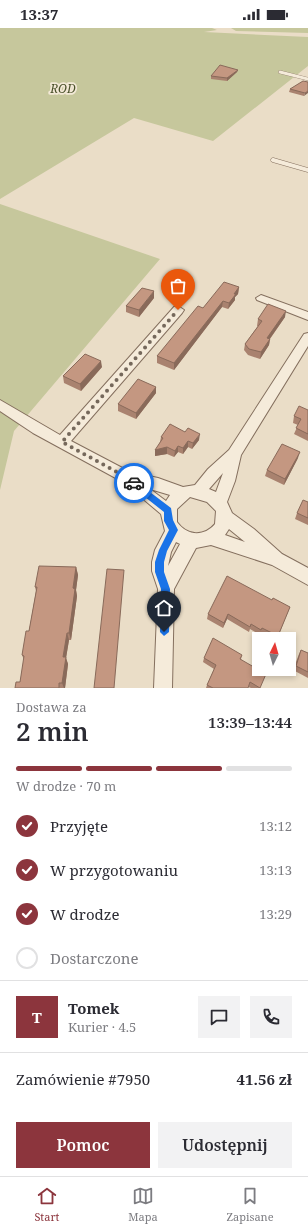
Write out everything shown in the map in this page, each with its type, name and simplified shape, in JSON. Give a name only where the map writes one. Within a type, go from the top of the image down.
[{"type":"street","points":[[261,298],[308,316]]},
{"type":"street","points":[[62,442],[178,310]]},
{"type":"street","points":[[199,491],[213,474],[234,454],[308,337]]},
{"type":"street","points":[[0,405],[62,442],[128,478],[148,496],[168,510]]},
{"type":"street","points":[[182,493],[173,500],[168,510],[168,521],[174,530],[181,537],[191,541],[202,541],[212,538],[221,529],[222,510],[234,454]]},
{"type":"street","points":[[128,478],[158,484],[182,493],[199,491],[211,495],[222,510],[276,559]]},
{"type":"street","points":[[163,688],[166,589],[160,572],[160,562],[163,550],[174,530]]},
{"type":"street","points":[[212,538],[276,559],[308,577]]},
{"type":"street","points":[[166,589],[181,557],[191,541]]},
{"type":"lane","points":[[280,72],[308,79]]},
{"type":"lane","points":[[272,160],[308,170]]},
{"type":"green space","name":"ROD","points":[[0,28],[212,28],[217,30],[204,32],[308,37],[308,66],[213,141],[134,118],[0,199]]},
{"type":"green space","points":[[231,28],[308,28],[308,33],[236,31]]},
{"type":"green space","points":[[0,204],[160,259],[14,431],[0,490]]},
{"type":"building","points":[[220,65],[238,70],[227,78],[211,76]]},
{"type":"building","points":[[303,81],[308,82],[308,91],[305,93],[290,89]]},
{"type":"building","points":[[224,282],[239,287],[229,303],[223,301],[174,363],[157,356],[198,306],[203,308]]},
{"type":"building","points":[[142,288],[154,291],[139,310],[126,306]]},
{"type":"building","points":[[268,304],[286,311],[267,338],[270,339],[261,352],[249,349],[245,344],[262,321],[258,319]]},
{"type":"building","points":[[85,354],[101,361],[80,384],[63,376]]},
{"type":"building","points":[[138,379],[156,387],[136,413],[118,404]]},
{"type":"building","points":[[299,406],[308,410],[308,434],[296,428],[301,419],[294,416]]},
{"type":"building","points":[[170,424],[185,432],[188,428],[200,434],[193,443],[188,441],[183,448],[178,446],[175,451],[167,447],[155,450],[163,438],[161,437]]},
{"type":"building","points":[[282,444],[300,452],[285,479],[267,470]]},
{"type":"building","points":[[303,500],[308,502],[308,518],[297,513]]},
{"type":"building","points":[[39,566],[76,567],[73,588],[75,589],[69,633],[67,633],[63,657],[66,657],[62,683],[59,683],[59,688],[15,688],[16,682],[20,682],[24,656],[22,655],[26,631],[29,631],[37,587],[35,587]]},
{"type":"building","points":[[107,569],[124,570],[114,688],[94,688]]},
{"type":"building","points":[[227,576],[272,600],[273,598],[290,607],[280,632],[270,632],[262,628],[261,630],[251,624],[250,627],[228,614],[224,623],[208,614]]},
{"type":"building","points":[[213,638],[242,655],[240,659],[252,666],[252,676],[265,676],[260,688],[250,682],[248,688],[213,688],[207,685],[216,665],[204,658]]},
{"type":"building","points":[[301,650],[308,653],[308,672],[296,666]]},
{"type":"way so far","points":[[134,483],[128,478],[62,442],[178,310]]},
{"type":"route","points":[[134,483],[148,496],[168,510],[168,521],[174,530],[163,550],[160,562],[160,572],[166,589],[164,632]]}]
